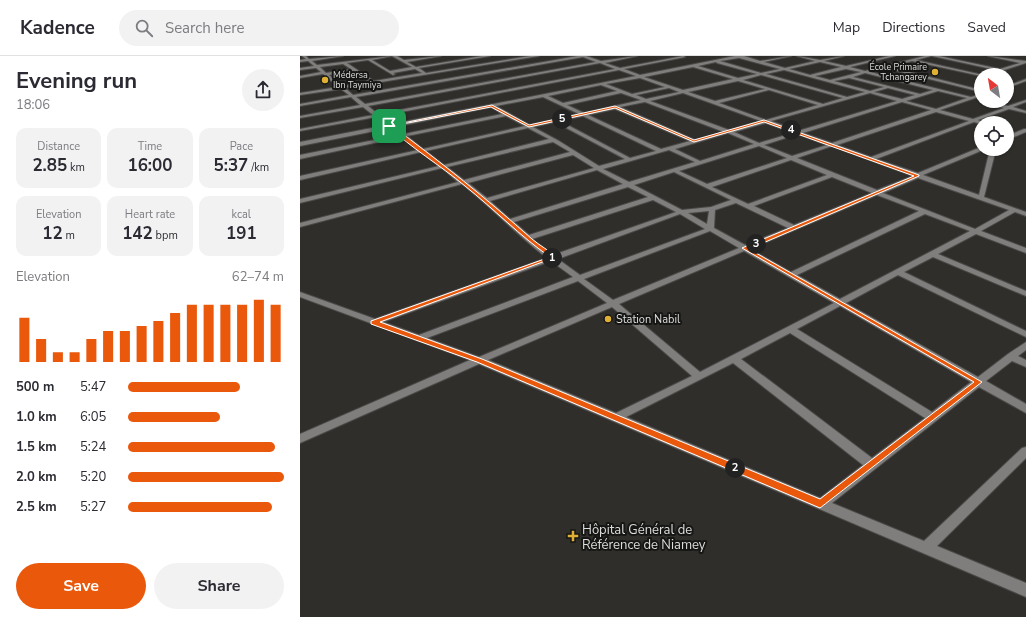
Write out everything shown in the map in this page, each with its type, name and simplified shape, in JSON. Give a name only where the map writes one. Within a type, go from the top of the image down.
[{"type":"street","points":[[304,56],[389,126],[444,166],[486,200],[528,238],[612,304],[698,376]]},
{"type":"street","points":[[300,62],[341,56]]},
{"type":"street","points":[[300,69],[390,56]]},
{"type":"street","points":[[394,56],[458,92]]},
{"type":"street","points":[[404,61],[439,56]]},
{"type":"street","points":[[390,72],[488,56],[554,86]]},
{"type":"street","points":[[300,94],[536,56]]},
{"type":"street","points":[[300,105],[584,56],[1026,214]]},
{"type":"street","points":[[300,118],[635,56]]},
{"type":"street","points":[[300,130],[620,69],[680,56],[690,59]]},
{"type":"street","points":[[300,144],[739,56],[974,120]]},
{"type":"street","points":[[760,62],[789,56]]},
{"type":"street","points":[[799,56],[974,99]]},
{"type":"street","points":[[300,178],[842,56]]},
{"type":"street","points":[[778,83],[893,56],[974,74]]},
{"type":"street","points":[[829,81],[929,56]]},
{"type":"street","points":[[934,56],[991,68]]},
{"type":"street","points":[[990,56],[1026,63]]},
{"type":"street","points":[[977,65],[1007,56]]},
{"type":"street","points":[[954,60],[965,58]]},
{"type":"street","points":[[369,59],[413,85]]},
{"type":"street","points":[[697,61],[704,64]]},
{"type":"street","points":[[715,61],[846,98]]},
{"type":"street","points":[[344,62],[373,82]]},
{"type":"street","points":[[450,62],[462,68]]},
{"type":"street","points":[[945,67],[962,62]]},
{"type":"street","points":[[1007,68],[1026,63]]},
{"type":"street","points":[[693,66],[762,87],[770,87],[822,105]]},
{"type":"street","points":[[884,67],[974,89]]},
{"type":"street","points":[[300,77],[355,70]]},
{"type":"street","points":[[484,73],[500,81]]},
{"type":"street","points":[[848,76],[919,95]]},
{"type":"street","points":[[914,84],[931,79]]},
{"type":"street","points":[[1014,84],[1026,80]]},
{"type":"street","points":[[955,84],[962,82]]},
{"type":"street","points":[[1014,82],[1026,85]]},
{"type":"street","points":[[602,84],[727,131],[832,175],[1026,251]]},
{"type":"street","points":[[632,95],[668,86]]},
{"type":"street","points":[[714,103],[770,87]]},
{"type":"street","points":[[486,200],[599,169],[727,131],[888,87]]},
{"type":"street","points":[[560,88],[566,91]]},
{"type":"street","points":[[508,221],[900,100],[937,90]]},
{"type":"street","points":[[563,104],[622,91]]},
{"type":"street","points":[[463,95],[484,107]]},
{"type":"street","points":[[543,96],[661,150]]},
{"type":"street","points":[[708,186],[974,97]]},
{"type":"street","points":[[1014,105],[1025,102]]},
{"type":"street","points":[[492,106],[553,140],[599,169],[681,212],[1026,408]]},
{"type":"street","points":[[615,107],[694,141]]},
{"type":"street","points":[[984,116],[1005,108]]},
{"type":"street","points":[[1012,108],[1026,112]]},
{"type":"street","points":[[300,157],[507,114]]},
{"type":"street","points":[[555,120],[630,160]]},
{"type":"street","points":[[870,159],[974,120]]},
{"type":"street","points":[[1014,135],[1026,130]]},
{"type":"street","points":[[1014,132],[1019,133]]},
{"type":"street","points":[[300,201],[553,140]]},
{"type":"street","points":[[669,148],[698,162]]},
{"type":"street","points":[[300,439],[479,360],[974,152]]},
{"type":"street","points":[[300,224],[574,153]]},
{"type":"street","points":[[981,198],[991,156]]},
{"type":"street","points":[[673,170],[794,228]]},
{"type":"street","points":[[748,206],[832,175]]},
{"type":"street","points":[[528,238],[653,198]]},
{"type":"street","points":[[374,322],[681,212],[712,209],[737,200]]},
{"type":"street","points":[[710,229],[712,209]]},
{"type":"street","points":[[616,418],[790,329],[1015,210]]},
{"type":"street","points":[[790,274],[925,211]]},
{"type":"street","points":[[418,338],[710,229]]},
{"type":"street","points":[[933,254],[1026,294]]},
{"type":"street","points":[[897,272],[1026,334]]},
{"type":"street","points":[[300,294],[479,360],[1026,590]]},
{"type":"street","points":[[790,329],[932,418]]},
{"type":"street","points":[[820,504],[1026,345]]},
{"type":"street","points":[[1011,356],[1026,364]]},
{"type":"street","points":[[734,358],[872,465]]},
{"type":"street","points":[[926,548],[1026,452]]},
{"type":"place","name":"École Primaire Tchangarey","points":[[935,72]]},
{"type":"place","name":"Médersa Ibn Taymiya","points":[[325,80]]},
{"type":"place","name":"Station Nabil","points":[[608,319]]},
{"type":"place","name":"Hôpital Général de Référence de Niamey","points":[[573,536]]},
{"type":"route","points":[[492,106],[529,126],[615,107],[694,141],[764,121],[918,176],[744,248],[979,382],[820,504],[479,360],[374,322],[554,257],[535,244],[486,200],[444,166],[389,126],[492,106]]}]
